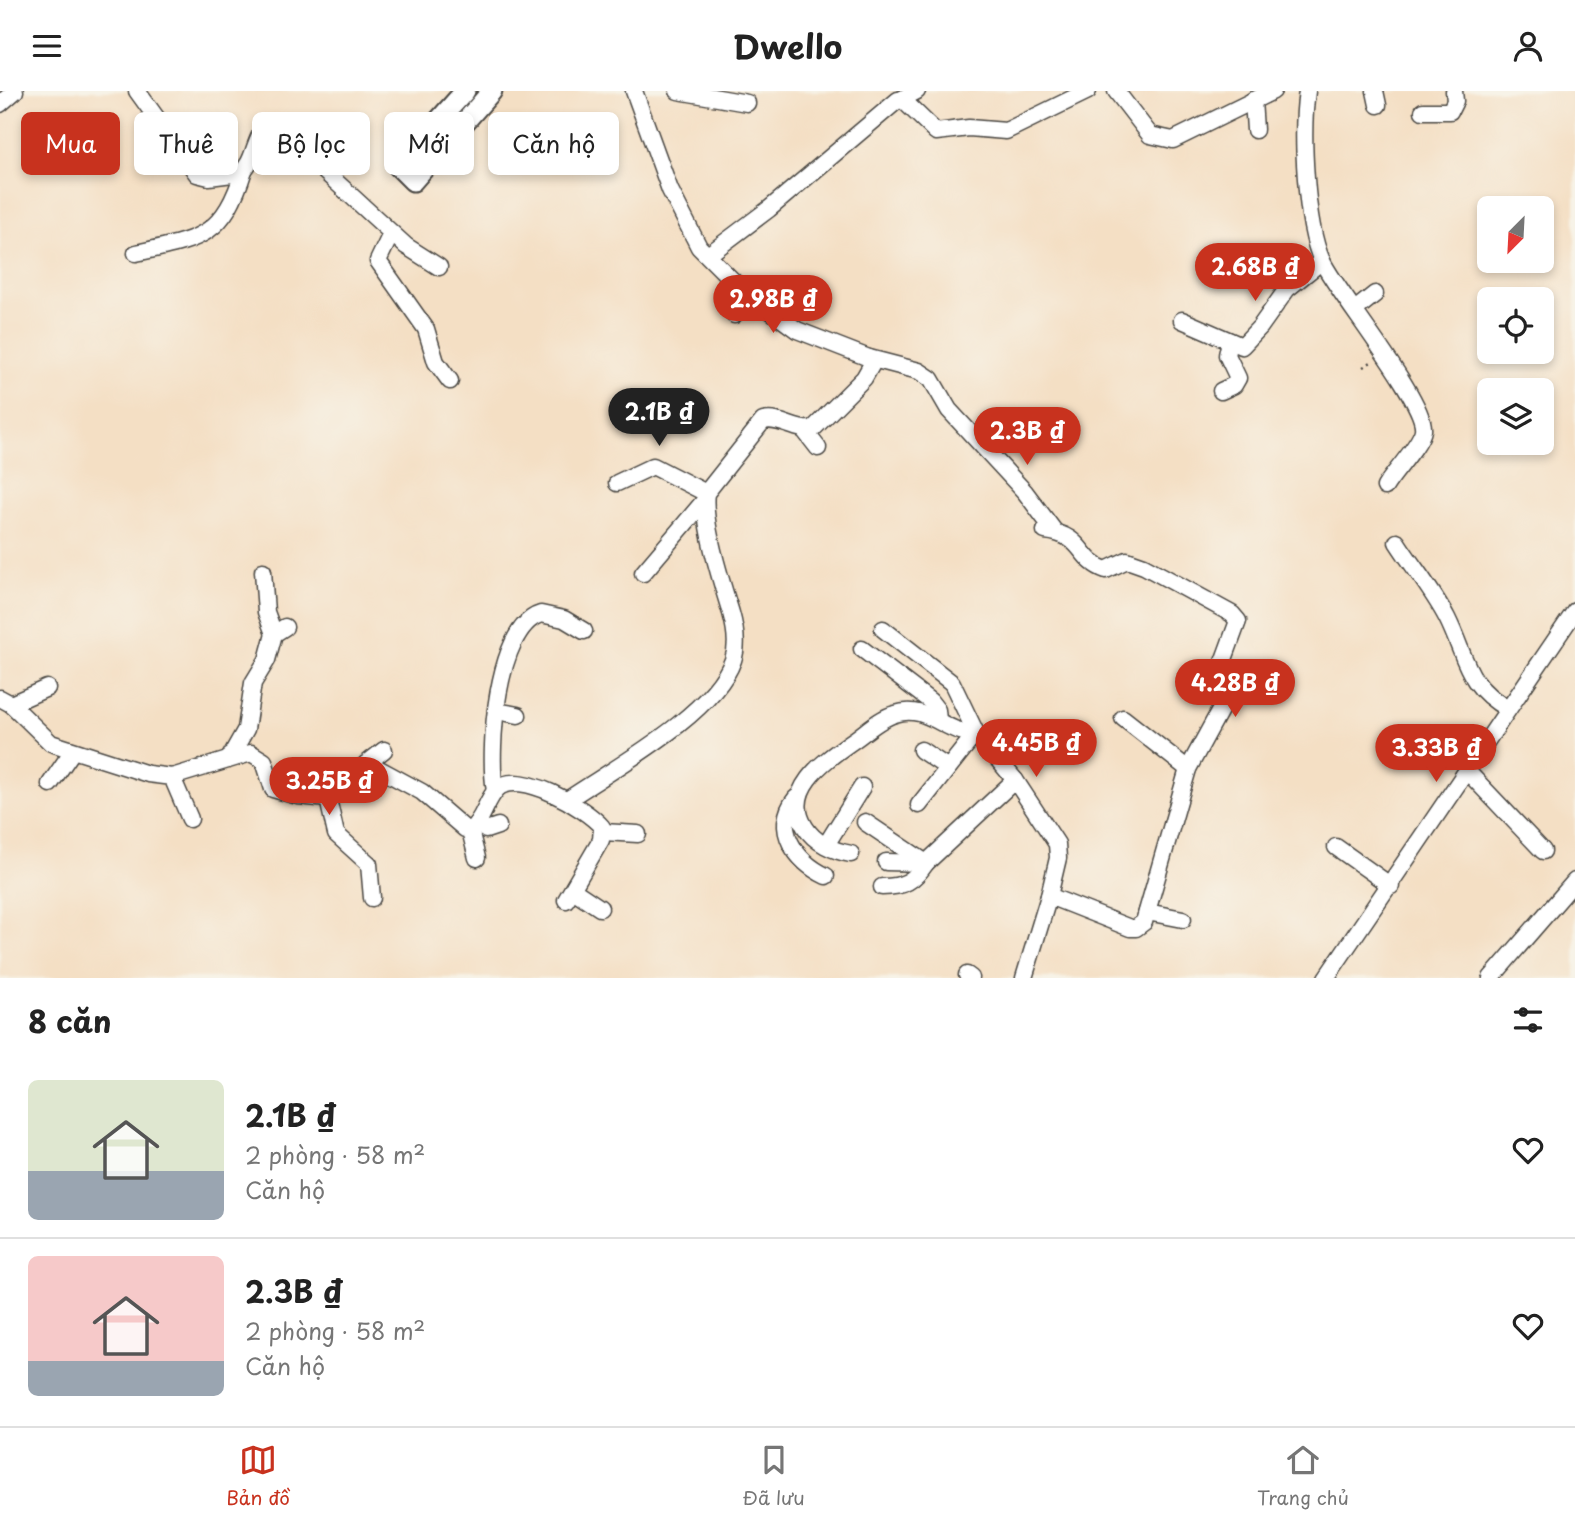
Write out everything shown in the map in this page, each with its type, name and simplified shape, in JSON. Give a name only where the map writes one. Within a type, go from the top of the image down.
[{"type":"main road","points":[[465,91],[398,166],[413,181],[492,91]]},
{"type":"street","points":[[0,104],[15,91]]},
{"type":"street","points":[[136,91],[197,174],[209,177],[233,176],[244,170]]},
{"type":"street","points":[[634,91],[686,227],[699,247],[742,291],[813,338],[869,358],[919,371],[931,379],[948,409],[1025,492],[1050,531],[1066,534],[1097,567],[1106,570],[1121,561],[1134,562],[1232,614],[1238,621],[1223,662],[1224,703],[1188,769],[1147,912],[1140,926],[1130,928],[1049,896]]},
{"type":"street","points":[[678,91],[747,103]]},
{"type":"street","points":[[709,255],[900,100],[917,91]]},
{"type":"street","points":[[900,100],[936,132],[969,128],[998,132],[1088,91]]},
{"type":"street","points":[[1116,91],[1150,135],[1173,140],[1273,91]]},
{"type":"street","points":[[1307,91],[1310,208],[1322,261],[1395,371],[1422,422],[1420,437],[1385,487]]},
{"type":"street","points":[[1423,111],[1450,111],[1454,104],[1454,91]]},
{"type":"street","points":[[1253,100],[1255,129]]},
{"type":"street","points":[[136,253],[186,250],[220,222],[237,194],[244,170],[262,131],[269,124],[274,125],[391,234],[439,267]]},
{"type":"street","points":[[391,234],[378,261],[426,329],[436,362],[450,381]]},
{"type":"street","points":[[1182,320],[1239,346],[1245,344],[1287,289],[1322,261]]},
{"type":"street","points":[[734,315],[742,291]]},
{"type":"street","points":[[1355,310],[1375,294]]},
{"type":"street","points":[[1222,391],[1234,385],[1238,378],[1227,355],[1230,341]]},
{"type":"street","points":[[804,430],[818,427],[864,378],[872,364],[869,358]]},
{"type":"street","points":[[643,573],[706,497],[763,421],[778,420],[804,430],[818,448]]},
{"type":"street","points":[[617,482],[653,466],[706,497]]},
{"type":"street","points":[[567,800],[696,711],[719,684],[733,660],[735,627],[713,553],[706,497]]},
{"type":"street","points":[[1396,541],[1447,619],[1475,684],[1489,698],[1508,709]]},
{"type":"street","points":[[229,759],[246,729],[253,683],[267,660],[279,631],[266,612],[263,571]]},
{"type":"street","points":[[1326,978],[1575,611]]},
{"type":"street","points":[[495,791],[496,711],[502,671],[510,649],[533,616],[554,615],[584,631]]},
{"type":"street","points":[[883,629],[952,683],[976,733],[1015,780],[1057,843],[1058,858],[1049,896],[1024,978]]},
{"type":"street","points":[[862,649],[930,701],[937,710],[939,720]]},
{"type":"street","points":[[47,688],[5,701],[45,739],[72,752],[135,771],[172,777],[229,759],[256,754],[264,761],[273,789],[298,796],[328,799],[384,750]]},
{"type":"street","points":[[826,876],[811,869],[796,855],[786,837],[786,816],[815,771],[885,718],[912,710],[925,712],[961,732],[976,733]]},
{"type":"street","points":[[496,711],[518,715]]},
{"type":"street","points":[[1124,718],[1188,769]]},
{"type":"street","points":[[919,805],[976,733]]},
{"type":"street","points":[[921,750],[948,768]]},
{"type":"street","points":[[50,784],[72,752]]},
{"type":"street","points":[[366,764],[380,768],[422,792],[460,828],[474,826],[486,829],[498,826]]},
{"type":"street","points":[[1467,771],[1543,851]]},
{"type":"street","points":[[172,777],[190,819]]},
{"type":"street","points":[[882,887],[898,887],[909,883],[926,863],[1015,780]]},
{"type":"street","points":[[477,858],[474,826],[495,791],[503,784],[517,781],[567,800],[598,822],[603,832]]},
{"type":"street","points":[[826,845],[862,787]]},
{"type":"street","points":[[798,796],[797,812],[810,835],[826,845],[850,854]]},
{"type":"street","points":[[328,799],[336,834],[369,864],[372,898]]},
{"type":"street","points":[[865,822],[926,863]]},
{"type":"street","points":[[603,832],[638,834]]},
{"type":"street","points":[[600,908],[570,895],[603,832]]},
{"type":"street","points":[[1336,847],[1391,885]]},
{"type":"street","points":[[886,862],[926,863]]},
{"type":"street","points":[[1491,978],[1575,881]]},
{"type":"street","points":[[1147,912],[1183,919]]}]
